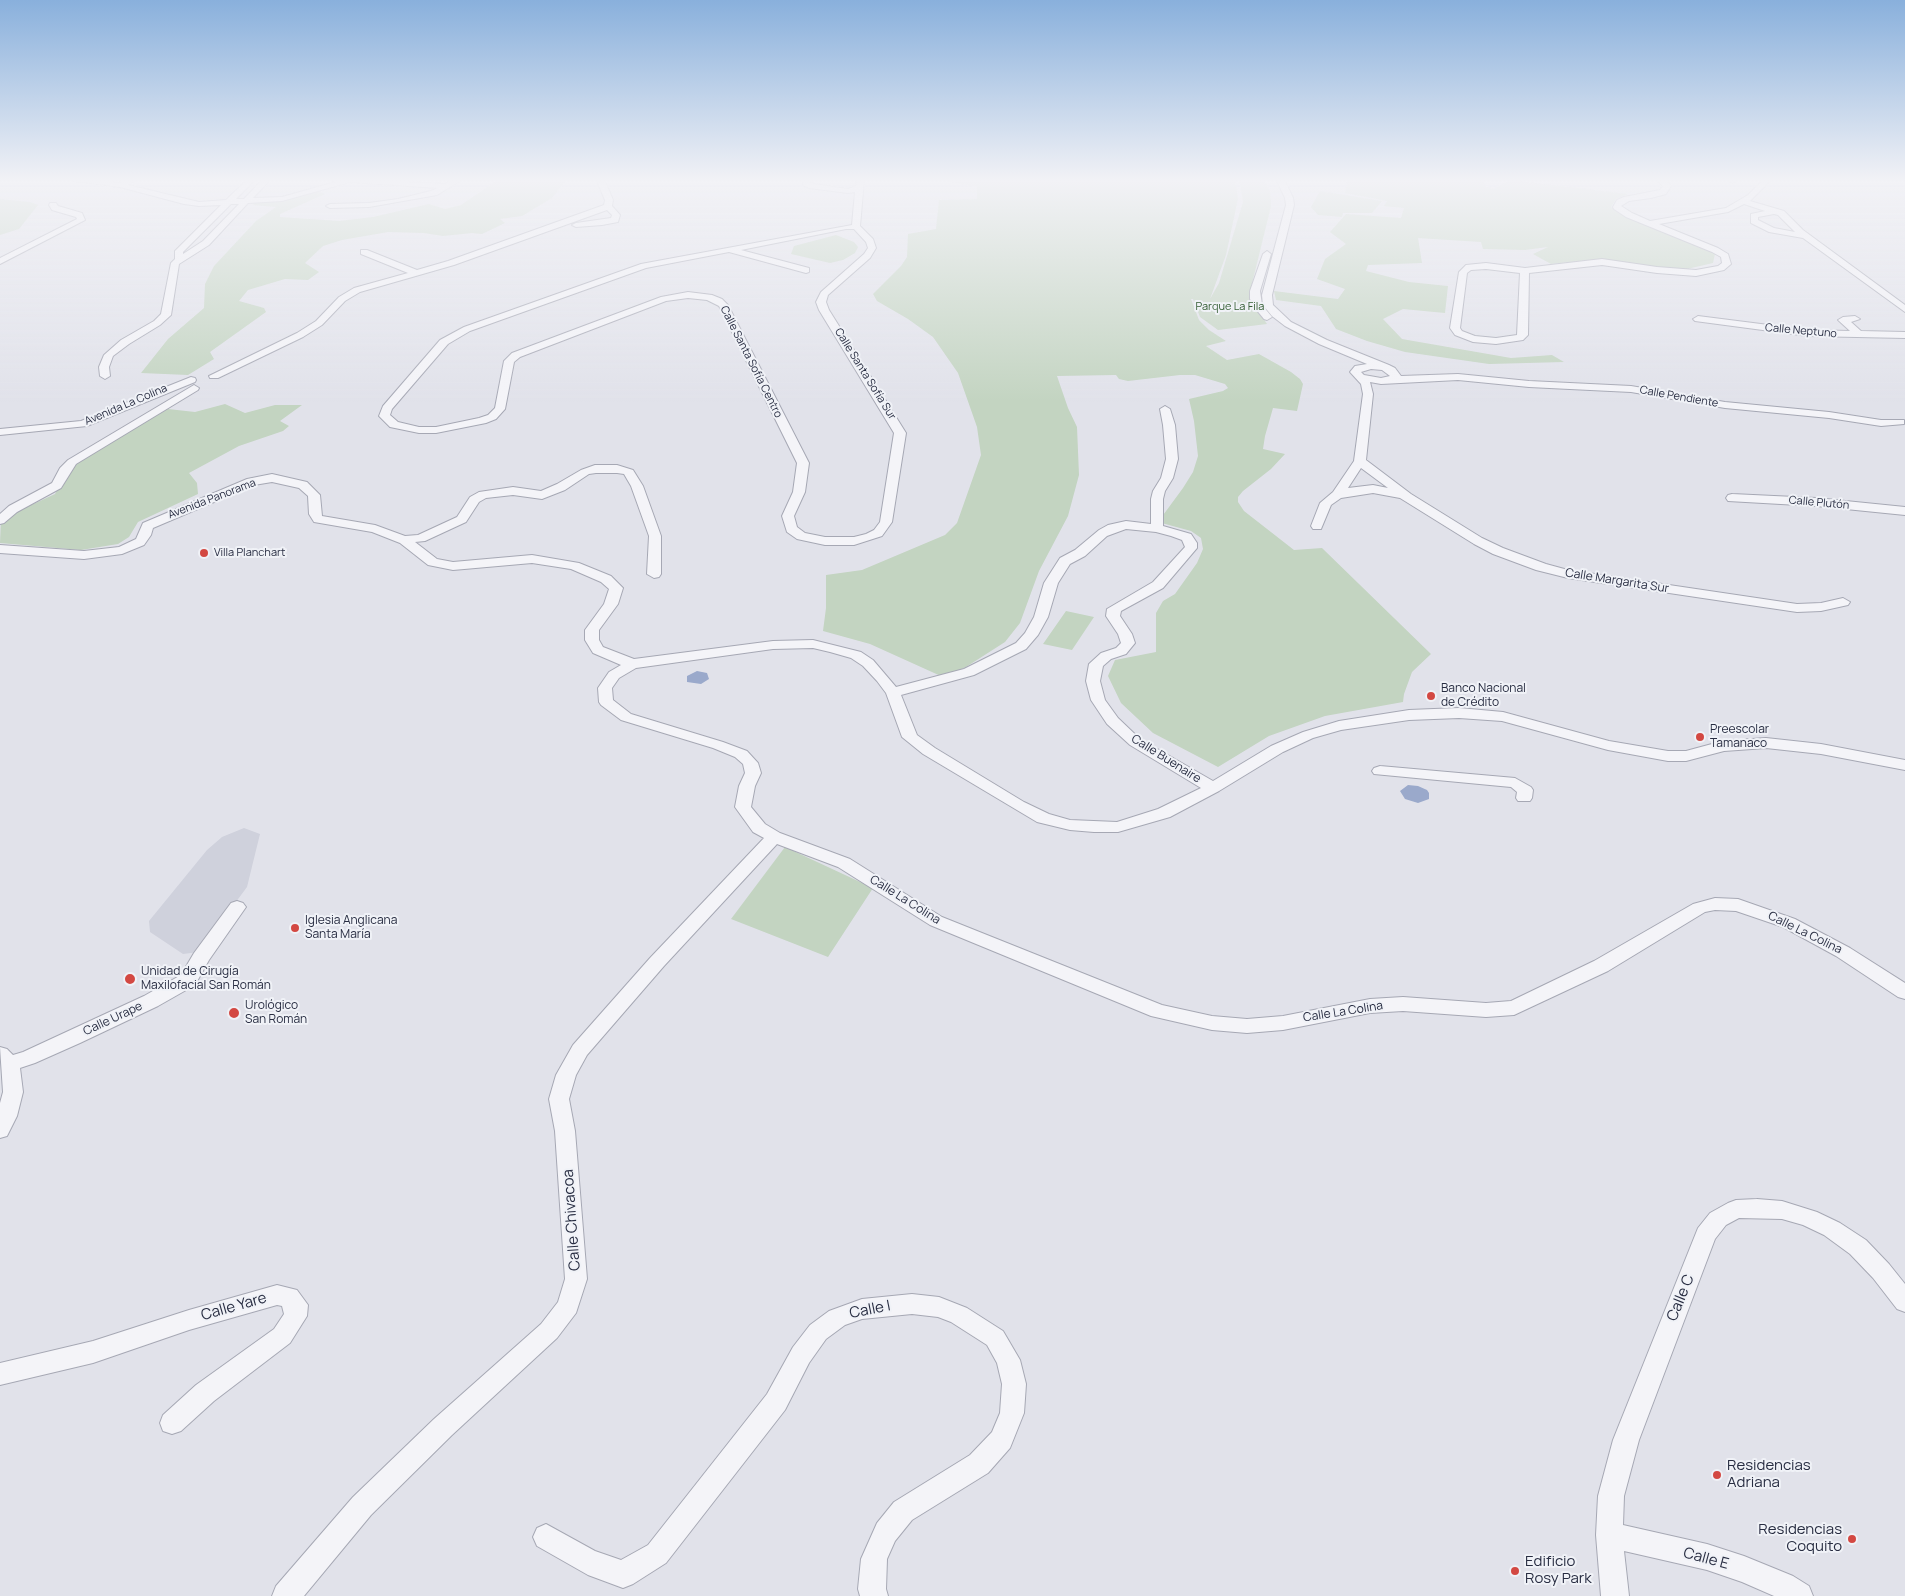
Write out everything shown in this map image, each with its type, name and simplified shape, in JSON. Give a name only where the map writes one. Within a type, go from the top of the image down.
[{"type":"street","points":[[0,261],[15,253]]},
{"type":"street","points":[[179,253],[180,259]]},
{"type":"street","points":[[105,376],[104,367],[109,355],[125,342],[158,323],[166,315],[175,263],[189,253]]},
{"type":"street","points":[[368,253],[417,273]]},
{"type":"street","points":[[0,520],[13,509],[57,484],[66,468],[72,462],[203,382],[307,331],[319,323],[342,299],[351,293],[479,253]]},
{"type":"street","name":"Calle Santa Sofía Centro","points":[[707,253],[644,266],[458,332],[444,342],[432,355],[387,408],[384,416],[390,423],[402,428],[436,430],[474,424],[492,417],[500,409],[509,361],[522,352],[664,299],[695,295],[715,299],[723,305],[803,462],[800,492],[788,516],[788,525],[800,536],[835,541]]},
{"type":"street","points":[[745,253],[806,270]]},
{"type":"street","name":"Calle Santa Sofía Sur","points":[[835,541],[861,540],[878,533],[883,528],[886,522],[900,444],[900,434],[896,423],[824,310],[821,302],[824,294],[868,253]]},
{"type":"street","points":[[1267,253],[1256,286],[1256,302],[1270,319],[1344,363],[1366,384],[1368,394],[1360,461],[1336,495],[1326,503],[1318,526]]},
{"type":"street","points":[[1278,253],[1267,295],[1268,305],[1275,314],[1288,324],[1389,374]]},
{"type":"street","points":[[1525,271],[1523,335],[1520,338],[1496,341],[1473,338],[1458,333],[1455,328],[1463,272],[1466,269],[1486,266],[1525,271],[1596,262],[1696,273],[1721,268],[1727,264],[1725,256],[1721,253]]},
{"type":"street","points":[[1829,253],[1905,308]]},
{"type":"street","name":"Calle Neptuno","points":[[1698,319],[1794,332],[1905,335]]},
{"type":"street","points":[[1855,319],[1843,320],[1860,335]]},
{"type":"street","points":[[1358,375],[1359,368],[1364,366],[1389,374]]},
{"type":"street","points":[[1358,375],[1374,381],[1389,374]]},
{"type":"street","points":[[1368,394],[1382,386],[1389,374]]},
{"type":"street","name":"Calle Pendiente","points":[[1389,374],[1631,389],[1724,405],[1829,415],[1881,423],[1900,422]]},
{"type":"street","name":"Avenida La Colina","points":[[0,432],[82,424],[203,382]]},
{"type":"street","points":[[1157,528],[1157,499],[1159,491],[1167,478],[1172,459],[1169,436],[1170,425],[1166,409]]},
{"type":"street","name":"Calle Margarita Sur","points":[[1360,461],[1381,475],[1407,497],[1478,541],[1498,551],[1541,567],[1568,574],[1797,608],[1821,607],[1843,602]]},
{"type":"street","points":[[404,540],[421,538],[452,526],[462,519],[474,500],[484,495],[512,491],[542,495],[561,487],[585,472],[595,469],[617,469],[629,472],[637,486],[655,536],[654,574]]},
{"type":"street","points":[[1353,472],[1381,475],[1384,479],[1383,490]]},
{"type":"street","name":"Avenida Panorama","points":[[0,549],[77,555],[122,550],[140,542],[148,526],[159,520],[192,508],[251,482],[272,478],[290,480],[309,490],[314,495],[314,514],[318,518],[375,529],[404,540],[422,555],[442,565],[461,566],[532,559],[574,566],[606,579],[616,588],[611,604],[592,630],[592,640],[598,650],[617,660],[632,664]]},
{"type":"street","name":"Calle Margarita Sur","points":[[1336,495],[1350,491],[1383,490],[1407,497]]},
{"type":"street","name":"Calle Plutón","points":[[1732,498],[1785,500],[1905,511]]},
{"type":"street","name":"Calle Buenaire","points":[[892,694],[968,672],[1021,646],[1031,635],[1041,617],[1051,583],[1065,561],[1080,553],[1112,528],[1126,525],[1157,528],[1186,538],[1191,543],[1191,548],[1158,584],[1114,610],[1113,616],[1125,634],[1128,643],[1121,651],[1106,656],[1096,664],[1093,681],[1098,700],[1112,721],[1135,742],[1214,788]]},
{"type":"street","points":[[632,664],[773,646],[813,644],[856,655],[878,673],[892,694],[910,737],[929,751],[988,787],[1044,818],[1070,825],[1118,827],[1164,813],[1214,788],[1277,749],[1308,735],[1339,726],[1372,720],[1445,713],[1503,717],[1608,745],[1668,756],[1686,756],[1723,746],[1766,743],[1821,749],[1905,765]]},
{"type":"street","name":"Calle La Colina","points":[[632,664],[614,675],[605,688],[606,702],[626,717],[718,745],[741,754],[750,763],[753,773],[746,786],[743,808],[759,828],[774,837],[844,863],[936,921],[1158,1011],[1212,1023],[1247,1026],[1283,1023],[1370,1006],[1403,1004],[1486,1010],[1514,1008],[1600,966],[1698,908],[1715,904],[1738,905],[1790,923],[1843,952],[1905,992]]},
{"type":"street","points":[[1380,771],[1515,783],[1525,790],[1524,798]]},
{"type":"street","name":"Calle Chivacoa","points":[[286,1596],[362,1506],[443,1427],[549,1331],[568,1306],[576,1279],[565,1131],[559,1099],[566,1075],[580,1050],[651,969],[774,837]]},
{"type":"street","name":"Calle Urape","points":[[4,1059],[28,1058],[152,1001],[188,980],[201,957],[237,907]]},
{"type":"street","points":[[0,1130],[14,1092],[4,1059]]},
{"type":"street","name":"Calle C","points":[[1614,1596],[1609,1535],[1611,1496],[1626,1440],[1706,1235],[1718,1219],[1736,1209],[1757,1208],[1782,1210],[1809,1218],[1858,1247],[1881,1271],[1905,1302]]},
{"type":"street","name":"Calle Yare","points":[[0,1374],[93,1352],[189,1320],[268,1297],[277,1295],[289,1296],[296,1305],[294,1316],[282,1336],[205,1394],[172,1423]]},
{"type":"street","name":"Calle I","points":[[546,1536],[588,1562],[623,1574],[657,1554],[776,1402],[801,1355],[818,1332],[836,1318],[862,1309],[912,1304],[939,1306],[959,1315],[995,1338],[1008,1360],[1014,1384],[1012,1412],[1001,1440],[979,1464],[903,1511],[886,1532],[874,1559],[872,1589],[874,1596]]},
{"type":"street","name":"Calle E","points":[[1609,1535],[1716,1560],[1784,1586],[1799,1596]]},
{"type":"shaded area","points":[[244,828],[260,834],[247,887],[199,952],[183,954],[150,932],[149,921],[207,850],[222,837]]},
{"type":"green space","points":[[226,253],[315,253],[305,263],[319,272],[308,280],[285,279],[248,290],[239,301],[264,308],[266,312],[210,352],[214,359],[188,375],[141,373],[168,339],[204,308],[205,284],[214,266]]},
{"type":"green space","points":[[854,253],[843,260],[830,263],[791,254]]},
{"type":"green space","name":"Parque La Fila","points":[[907,253],[1226,253],[1210,299],[1219,283],[1228,253],[1259,253],[1249,296],[1267,324],[1218,330],[1200,317],[1193,299],[1191,299],[1199,320],[1209,330],[1226,341],[1206,346],[1227,360],[1259,354],[1291,372],[1303,384],[1297,411],[1273,408],[1265,436],[1263,449],[1285,454],[1271,469],[1243,491],[1238,497],[1238,502],[1244,511],[1294,550],[1322,548],[1431,654],[1412,672],[1403,702],[1325,716],[1269,736],[1218,767],[1153,733],[1121,703],[1108,676],[1115,660],[1156,652],[1156,613],[1163,601],[1175,594],[1197,563],[1203,549],[1201,538],[1191,531],[1158,522],[1193,472],[1198,456],[1194,421],[1189,399],[1223,391],[1228,388],[1225,384],[1195,375],[1128,381],[1119,379],[1116,375],[1057,376],[1077,427],[1079,475],[1068,516],[1039,571],[1020,623],[1005,642],[966,667],[943,677],[870,644],[823,631],[826,608],[826,575],[862,570],[945,535],[957,523],[981,455],[977,427],[958,373],[933,337],[908,319],[877,301],[873,294],[901,266]]},
{"type":"green space","points":[[1333,253],[1420,253],[1422,263],[1368,265],[1366,271],[1409,282],[1448,286],[1445,313],[1403,309],[1383,319],[1402,339],[1511,358],[1552,355],[1564,362],[1489,364],[1405,352],[1367,341],[1336,329],[1321,306],[1276,300],[1274,291],[1338,299],[1345,289],[1317,279],[1325,259]]},
{"type":"green space","points":[[1533,254],[1715,254],[1713,263],[1687,269],[1653,268],[1600,259],[1551,264]]},
{"type":"green space","points":[[225,404],[245,413],[275,405],[302,405],[280,421],[289,426],[283,431],[239,446],[189,473],[197,483],[198,494],[138,522],[129,537],[118,544],[81,550],[0,543],[1,519],[55,494],[69,465],[168,409],[195,412]]},
{"type":"green space","points":[[1066,611],[1094,617],[1072,650],[1043,644]]},
{"type":"green space","points":[[785,847],[873,888],[828,957],[731,919]]},
{"type":"water","points":[[697,671],[707,673],[709,679],[701,684],[687,682],[687,676]]},
{"type":"water","points":[[1408,785],[1418,786],[1427,790],[1429,799],[1418,803],[1405,799],[1400,791]]},
{"type":"place","name":"Villa Planchart","points":[[204,553]]},
{"type":"place","name":"Banco Nacional de Crédito","points":[[1431,696]]},
{"type":"place","name":"Preescolar Tamanaco","points":[[1700,737]]},
{"type":"place","name":"Iglesia Anglicana Santa María","points":[[295,928]]},
{"type":"place","name":"Unidad de Cirugía Maxilofacial San Román","points":[[130,979]]},
{"type":"place","name":"Urológico San Román","points":[[234,1013]]},
{"type":"place","name":"Residencias Adriana","points":[[1717,1475]]},
{"type":"place","name":"Residencias Coquito","points":[[1852,1539]]},
{"type":"place","name":"Edificio Rosy Park","points":[[1515,1571]]}]
